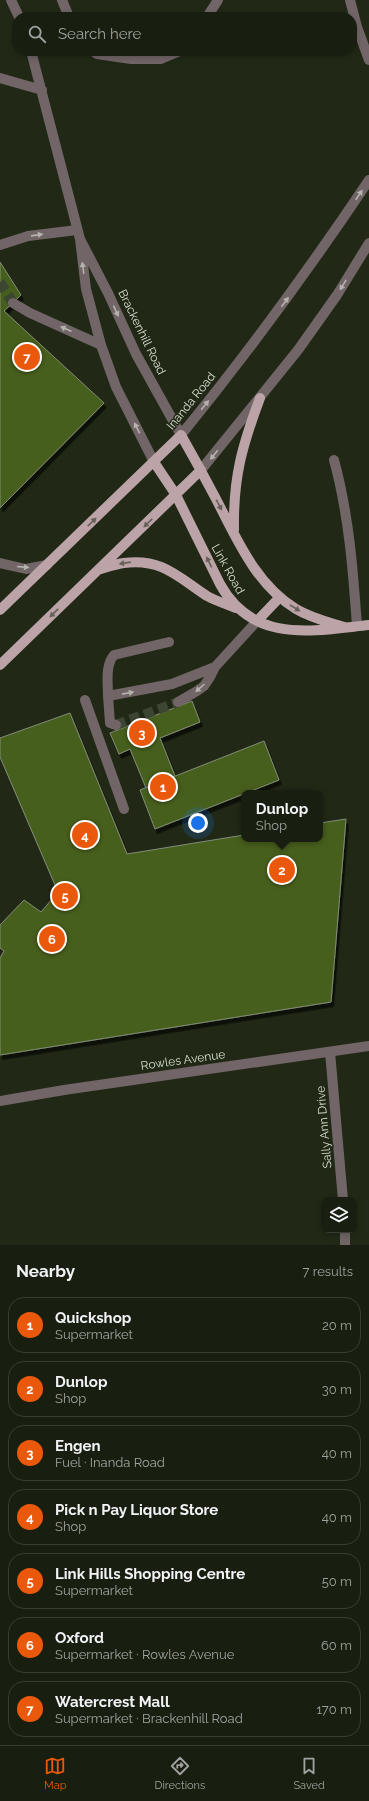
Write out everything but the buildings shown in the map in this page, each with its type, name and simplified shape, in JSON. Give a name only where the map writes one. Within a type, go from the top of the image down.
[{"type":"main road","points":[[234,534],[233,507],[238,463],[260,398]]},
{"type":"main road","name":"Inanda Road","points":[[0,610],[181,436]]},
{"type":"main road","name":"Link Road","points":[[181,436],[201,470],[247,558],[261,577],[280,597],[296,609],[344,627]]},
{"type":"main road","name":"Link Road","points":[[154,462],[176,495],[223,590],[236,608],[257,621],[296,632],[312,632],[369,625]]},
{"type":"main road","points":[[0,665],[201,470]]},
{"type":"main road","points":[[99,570],[129,562],[160,565],[172,570],[208,596],[236,608]]},
{"type":"main road","points":[[257,621],[280,597]]},
{"type":"street","points":[[12,0],[17,12]]},
{"type":"street","points":[[62,0],[67,12]]},
{"type":"street","points":[[210,12],[218,0]]},
{"type":"street","points":[[350,0],[353,12]]},
{"type":"street","points":[[357,27],[369,60]]},
{"type":"street","name":"Brackenhill Road","points":[[32,56],[78,235],[86,289],[101,345],[116,387],[154,462]]},
{"type":"street","points":[[111,56],[131,59],[161,59],[168,56]]},
{"type":"street","points":[[0,78],[42,90]]},
{"type":"street","name":"Inanda Road","points":[[181,436],[241,361],[288,298],[369,180]]},
{"type":"street","points":[[0,245],[28,236],[78,235]]},
{"type":"street","name":"Brackenhill Road","points":[[78,235],[108,293],[136,354],[181,436]]},
{"type":"street","points":[[201,470],[298,350],[324,314],[369,243]]},
{"type":"street","points":[[13,303],[30,313],[101,345]]},
{"type":"street","points":[[334,460],[348,520],[357,626]]},
{"type":"street","points":[[0,563],[26,568],[47,565]]},
{"type":"street","points":[[178,702],[204,686],[215,666],[257,621]]},
{"type":"street","points":[[116,725],[110,723],[109,719],[108,666],[110,660],[114,655],[169,642]]},
{"type":"street","points":[[108,696],[172,684],[215,666]]},
{"type":"street","points":[[85,700],[124,809]]},
{"type":"street","name":"Rowles Avenue","points":[[0,1101],[64,1090],[369,1046]]},
{"type":"street","name":"Sally Ann Drive","points":[[330,1052],[343,1197]]},
{"type":"street","points":[[344,1245],[345,1233]]},
{"type":"tunnel","points":[[0,282],[13,303]]},
{"type":"tunnel","points":[[116,725],[178,702]]},
{"type":"place","name":"Watercrest Mall","points":[[27,357]]},
{"type":"place","name":"Engen","points":[[142,733]]},
{"type":"place","name":"Quickshop","points":[[163,787]]},
{"type":"place","name":"Pick n Pay Liquor Store","points":[[85,835]]},
{"type":"place","name":"Dunlop","points":[[282,870]]},
{"type":"place","name":"Link Hills Shopping Centre","points":[[65,896]]},
{"type":"place","name":"Oxford","points":[[52,939]]}]
